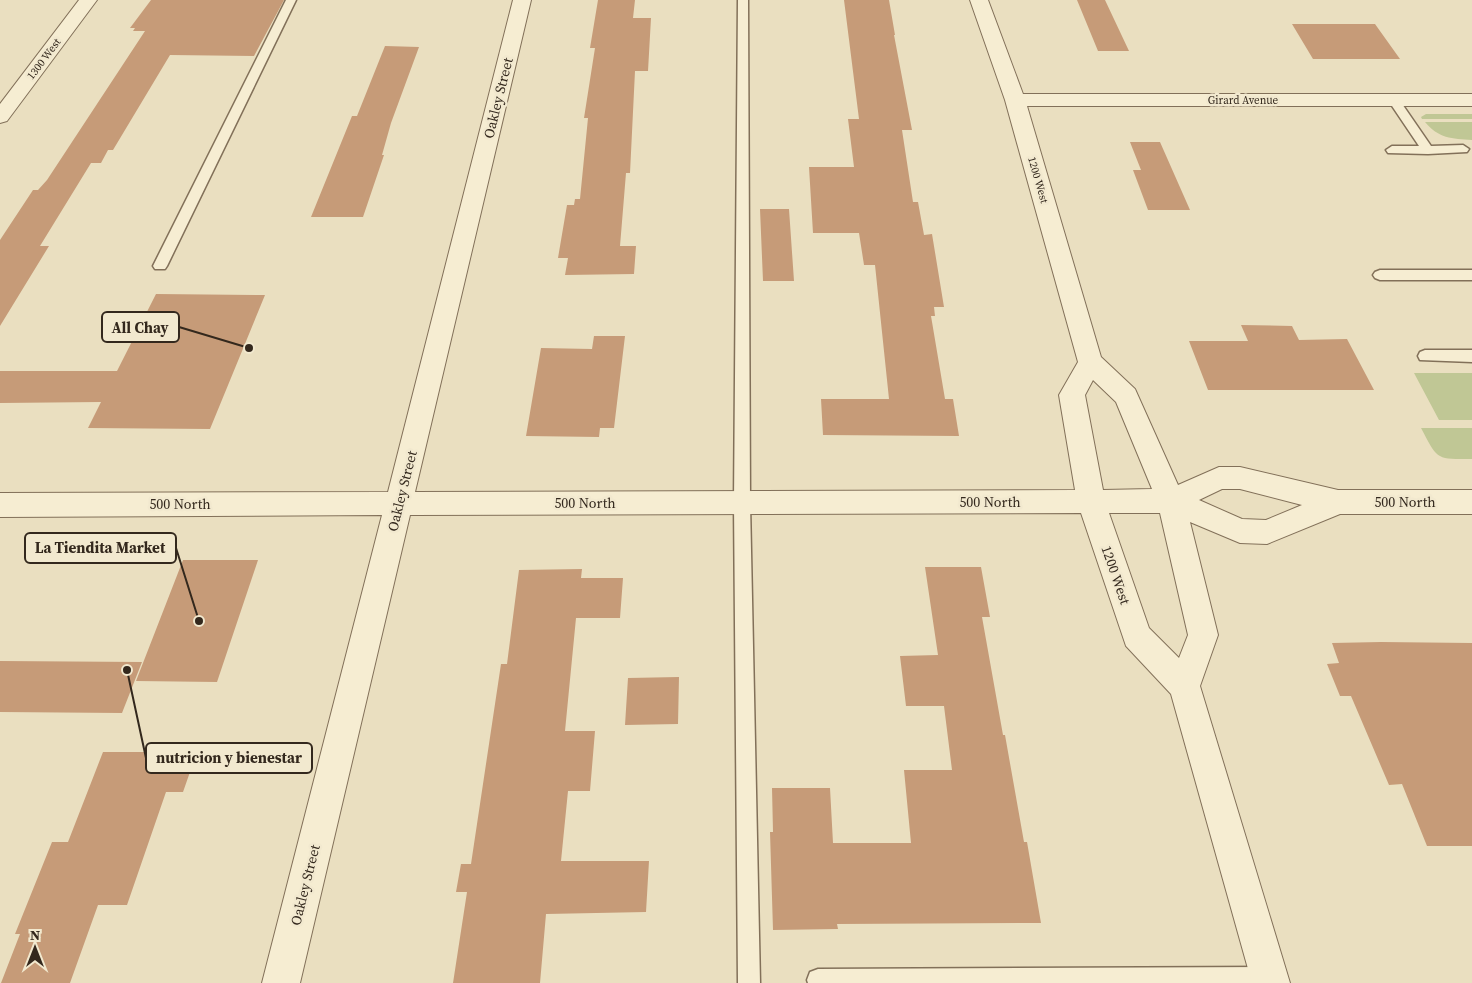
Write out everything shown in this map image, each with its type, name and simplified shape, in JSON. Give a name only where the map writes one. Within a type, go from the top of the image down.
[{"type":"street","name":"1300 West","points":[[0,117],[88,0]]},
{"type":"street","name":"Oakley Street","points":[[281,983],[522,0]]},
{"type":"street","name":"1200 West","points":[[980,0],[1015,100],[1090,362],[1072,395],[1091,502],[1137,636],[1184,686],[1270,981]]},
{"type":"street","name":"Girard Avenue","points":[[1015,100],[1472,100]]},
{"type":"street","points":[[1090,362],[1126,396],[1171,501],[1203,635],[1184,686]]},
{"type":"street","name":"500 North","points":[[1171,501],[1219,478],[1240,478],[1338,502],[1472,502]]},
{"type":"street","name":"500 North","points":[[0,505],[1171,501],[1240,531],[1267,532],[1338,502]]},
{"type":"lane","points":[[160,266],[291,0]]},
{"type":"lane","points":[[743,0],[742,503],[748,983]]},
{"type":"lane","points":[[1394,100],[1428,150]]},
{"type":"lane","points":[[1392,150],[1464,149]]},
{"type":"lane","points":[[1380,275],[1472,275]]},
{"type":"lane","points":[[1425,356],[1472,356]]},
{"type":"lane","points":[[818,980],[1270,981]]},
{"type":"green space","points":[[1426,114],[1472,114],[1472,119],[1422,119],[1421,117]]},
{"type":"green space","points":[[1425,122],[1472,122],[1472,140],[1446,137],[1435,131]]},
{"type":"green space","points":[[1414,373],[1472,373],[1472,420],[1439,420]]},
{"type":"green space","points":[[1421,428],[1472,428],[1472,459],[1451,459],[1439,456]]},
{"type":"building","points":[[151,0],[284,0],[254,56],[170,55],[113,150],[108,150],[101,163],[91,163],[40,246],[49,246],[0,326],[0,240],[33,190],[38,190],[47,180],[145,31],[133,31],[135,28],[130,28]]},
{"type":"building","points":[[598,0],[635,0],[633,18],[651,18],[648,71],[635,71],[630,173],[626,173],[620,246],[636,246],[634,274],[565,275],[568,258],[558,258],[567,205],[574,205],[575,199],[580,199],[588,118],[584,118],[595,48],[590,48]]},
{"type":"building","points":[[844,0],[889,0],[912,130],[902,130],[913,202],[918,202],[924,235],[932,234],[944,307],[934,307],[935,316],[931,316],[945,399],[953,399],[959,436],[823,435],[821,399],[889,399],[875,265],[864,265],[859,233],[813,233],[809,167],[854,167],[848,119],[859,119]]},
{"type":"building","points":[[1077,0],[1105,0],[1129,51],[1098,51]]},
{"type":"building","points":[[1292,24],[1375,24],[1400,59],[1313,59]]},
{"type":"building","points":[[385,46],[419,47],[391,123],[382,155],[384,155],[363,217],[311,217],[352,116],[357,116]]},
{"type":"building","points":[[1130,142],[1160,142],[1190,210],[1148,210],[1133,170],[1141,170]]},
{"type":"building","points":[[760,209],[789,209],[794,281],[763,281]]},
{"type":"building","points":[[156,294],[265,295],[210,429],[88,428],[101,402],[0,403],[0,371],[117,371]]},
{"type":"building","points":[[1241,325],[1292,326],[1299,340],[1347,339],[1374,390],[1208,390],[1189,341],[1248,341]]},
{"type":"building","points":[[594,336],[625,336],[614,428],[600,428],[599,437],[526,436],[541,348],[592,349]]},
{"type":"building","points":[[183,560],[258,560],[217,682],[136,681]]},
{"type":"building","points":[[925,567],[981,567],[990,617],[982,617],[1003,735],[1005,735],[1024,842],[1027,842],[1041,923],[837,924],[838,929],[773,930],[770,832],[773,832],[772,788],[830,788],[833,843],[911,843],[904,770],[952,770],[944,706],[906,706],[900,656],[938,655]]},
{"type":"building","points":[[582,569],[581,578],[623,578],[620,618],[576,618],[565,731],[595,731],[590,791],[568,791],[561,861],[649,861],[646,912],[546,914],[540,983],[453,983],[467,892],[456,892],[461,864],[471,864],[501,664],[507,664],[519,570]]},
{"type":"building","points":[[1332,643],[1472,643],[1472,846],[1427,846],[1402,784],[1389,785],[1351,696],[1340,696],[1327,664],[1339,663]]},
{"type":"building","points":[[0,661],[142,662],[122,713],[0,712]]},
{"type":"building","points":[[679,677],[678,724],[625,725],[628,678]]},
{"type":"building","points":[[103,752],[197,752],[183,792],[166,792],[127,905],[98,905],[70,983],[1,983],[20,934],[15,934],[52,842],[68,842]]},
{"type":"place","name":"All Chay","points":[[249,348]]},
{"type":"place","name":"La Tiendita Market","points":[[199,621]]},
{"type":"place","name":"nutricion y bienestar","points":[[127,670]]}]
